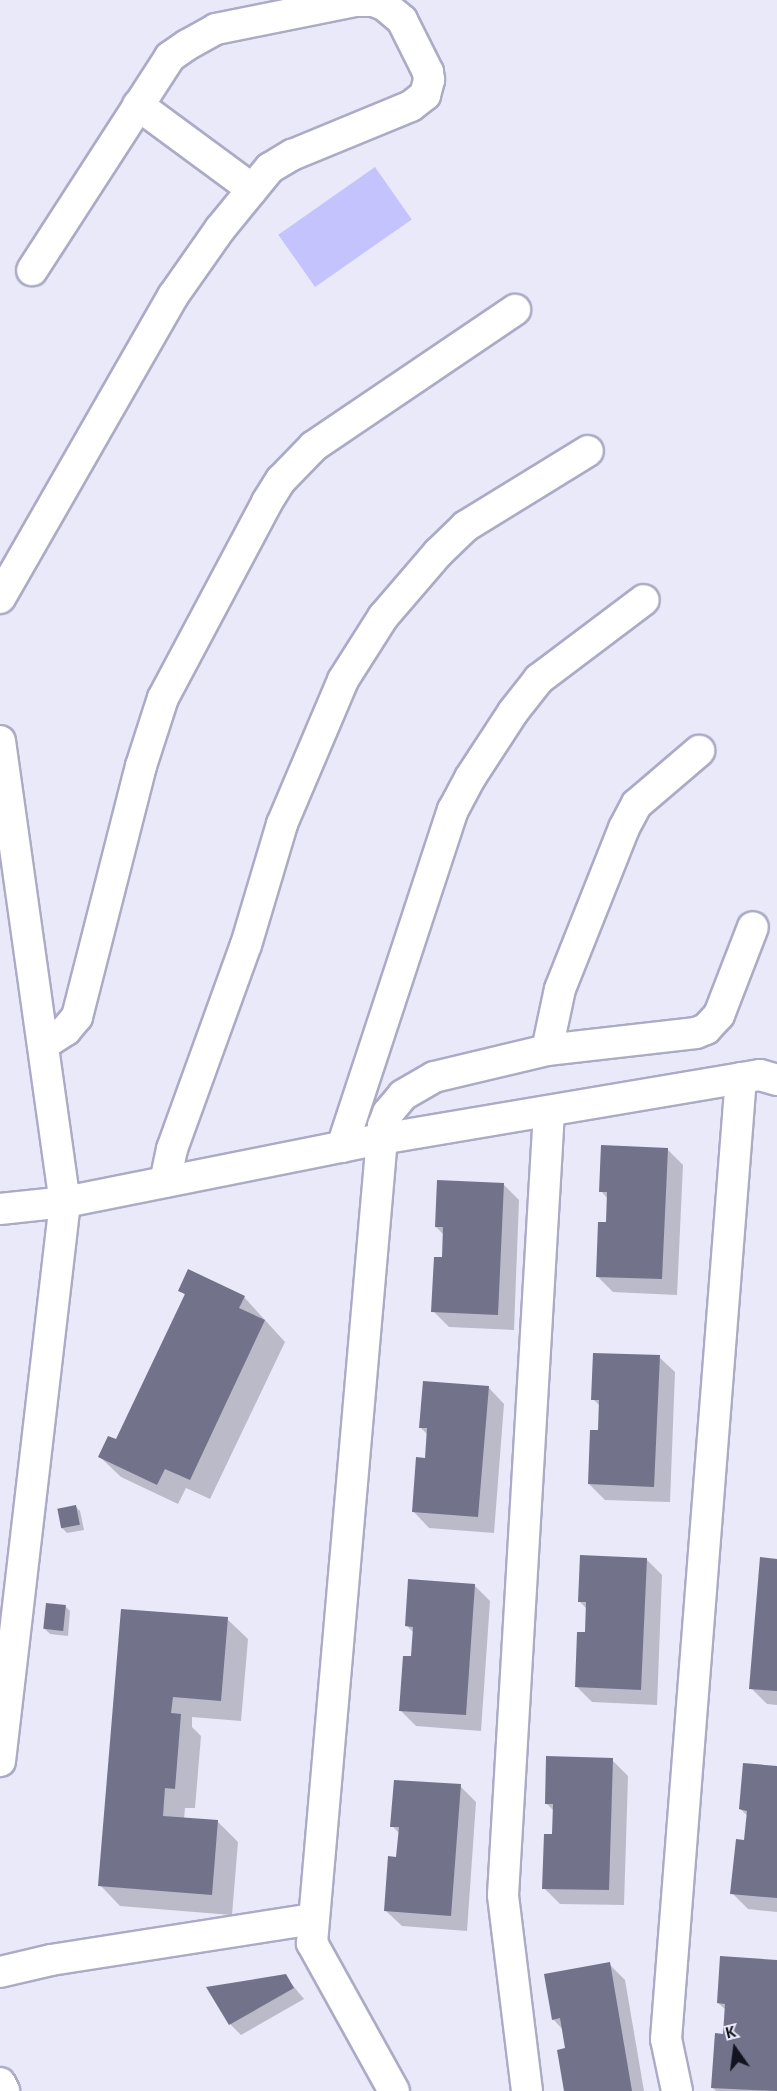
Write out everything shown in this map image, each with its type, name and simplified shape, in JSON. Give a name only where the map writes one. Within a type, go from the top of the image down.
[{"type":"street","points":[[0,598],[173,296],[252,189],[270,168],[292,155],[411,106],[424,95],[429,80],[428,72],[402,20],[394,11],[373,1],[355,1],[216,29],[170,57],[32,270]]},
{"type":"street","points":[[138,105],[252,189]]},
{"type":"street","points":[[43,1045],[66,1030],[77,1017],[141,766],[163,698],[267,502],[281,480],[314,446],[514,310]]},
{"type":"street","points":[[165,1182],[172,1149],[246,945],[282,824],[343,681],[383,617],[438,553],[466,526],[588,451]]},
{"type":"street","points":[[342,1147],[453,810],[470,778],[513,712],[539,679],[644,600]]},
{"type":"street","points":[[0,741],[64,1202],[0,1761]]},
{"type":"street","points":[[547,1050],[560,989],[624,828],[637,804],[699,751]]},
{"type":"street","points":[[394,2091],[312,1943],[381,1139],[385,1120],[395,1102],[422,1082],[547,1050],[696,1033],[706,1029],[719,1015],[753,927]]},
{"type":"street","points":[[0,1209],[64,1202],[381,1139],[741,1078],[760,1075],[777,1080]]},
{"type":"street","points":[[676,2091],[666,2039],[741,1078]]},
{"type":"street","points":[[527,2091],[502,1895],[549,1111]]},
{"type":"street","points":[[0,1972],[51,1960],[314,1919]]},
{"type":"street","points":[[0,2083],[4,2091]]},
{"type":"shaded area","points":[[375,167],[412,219],[315,287],[278,235]]},
{"type":"building","points":[[601,1145],[668,1148],[662,1279],[596,1277],[598,1222],[606,1222],[607,1192],[599,1192]]},
{"type":"building","points":[[437,1180],[504,1183],[498,1315],[431,1312],[434,1257],[442,1257],[443,1227],[435,1227]]},
{"type":"building","points":[[188,1269],[245,1296],[239,1308],[265,1320],[190,1480],[165,1469],[157,1485],[98,1457],[108,1436],[116,1439],[185,1294],[178,1291]]},
{"type":"building","points":[[593,1353],[660,1355],[654,1487],[588,1484],[590,1430],[598,1430],[599,1400],[591,1400]]},
{"type":"building","points":[[423,1381],[489,1386],[478,1517],[412,1512],[416,1457],[425,1458],[427,1428],[419,1428]]},
{"type":"building","points":[[76,1505],[80,1525],[61,1528],[57,1509]]},
{"type":"building","points":[[580,1555],[647,1558],[641,1690],[575,1687],[577,1632],[585,1632],[586,1602],[578,1602]]},
{"type":"building","points":[[760,1557],[777,1559],[777,1691],[749,1689]]},
{"type":"building","points":[[408,1579],[475,1584],[466,1715],[399,1711],[403,1656],[411,1656],[413,1627],[405,1626]]},
{"type":"building","points":[[46,1603],[66,1605],[63,1631],[43,1629]]},
{"type":"building","points":[[121,1609],[228,1617],[221,1701],[173,1697],[171,1713],[181,1714],[175,1789],[165,1788],[163,1816],[218,1820],[212,1895],[98,1886]]},
{"type":"building","points":[[546,1756],[613,1758],[609,1890],[542,1889],[544,1834],[552,1834],[553,1804],[545,1804]]},
{"type":"building","points":[[743,1763],[777,1766],[777,1898],[730,1894],[736,1839],[744,1840],[747,1811],[739,1809]]},
{"type":"building","points":[[394,1780],[461,1784],[451,1916],[384,1911],[388,1856],[396,1857],[399,1827],[390,1827]]},
{"type":"building","points":[[720,1956],[777,1960],[777,2091],[711,2088],[715,2033],[723,2034],[725,2004],[717,2003]]},
{"type":"building","points":[[610,1962],[632,2091],[564,2091],[557,2050],[565,2048],[560,2018],[552,2020],[544,1974]]},
{"type":"building","points":[[286,1974],[294,1988],[229,2025],[206,1987]]}]
